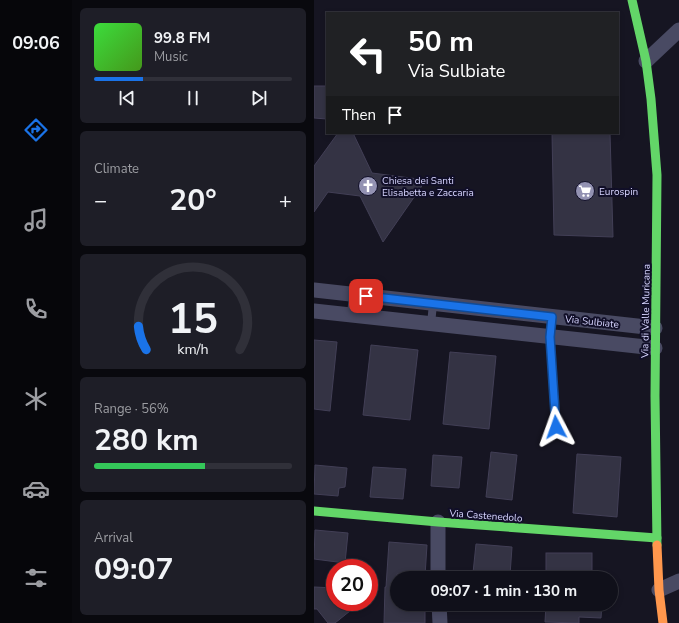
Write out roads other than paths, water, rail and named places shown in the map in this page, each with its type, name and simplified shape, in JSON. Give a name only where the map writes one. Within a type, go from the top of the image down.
[{"type":"street","name":"Via di Valle Muricana","points":[[632,0],[646,61],[651,99],[657,175],[655,328],[656,538],[659,590],[664,623]]},
{"type":"street","points":[[646,61],[679,30]]},
{"type":"street","name":"Via Sulbiate","points":[[314,290],[655,328]]},
{"type":"street","name":"Via Sulbiate","points":[[314,311],[656,348]]},
{"type":"street","name":"Via Castenedolo","points":[[314,511],[438,522],[656,538]]},
{"type":"street","points":[[438,522],[438,571]]},
{"type":"street","points":[[659,590],[679,581]]},
{"type":"street","points":[[440,611],[440,623]]},
{"type":"lane","points":[[351,315],[353,295]]},
{"type":"lane","points":[[432,324],[433,304]]},
{"type":"lane","points":[[552,317],[550,337],[556,427]]},
{"type":"place","name":"Chiesa dei Santi Elisabetta e Zaccaria","points":[[368,186]]},
{"type":"place","name":"Eurospin","points":[[585,191]]}]
